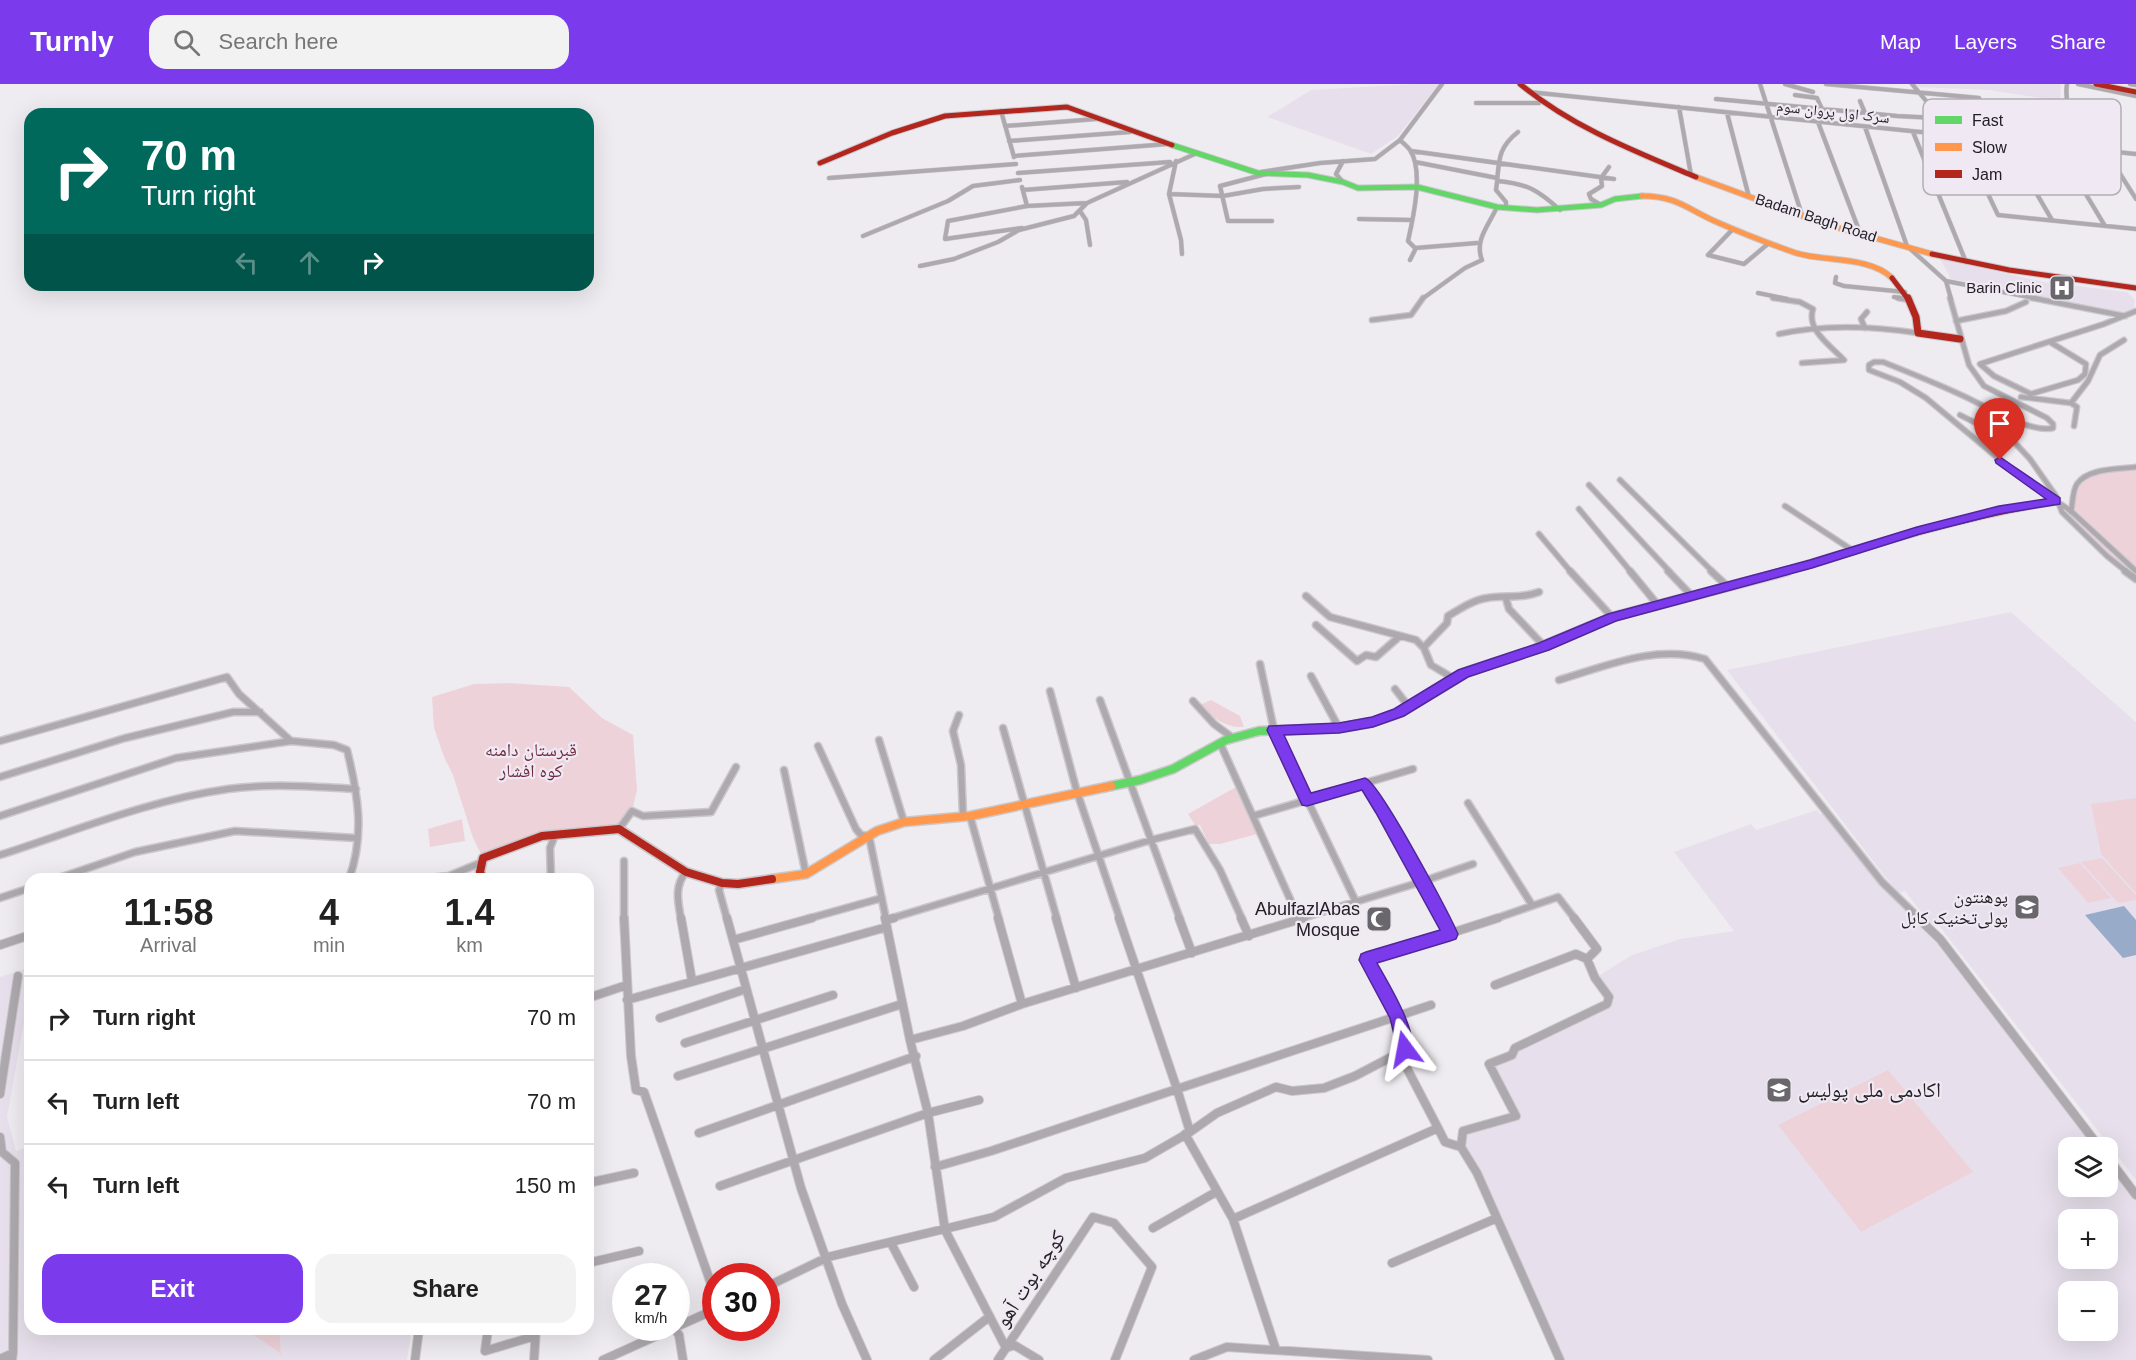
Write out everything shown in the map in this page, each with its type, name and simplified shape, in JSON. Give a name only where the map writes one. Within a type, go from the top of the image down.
[{"type":"main road","name":"Badam Bagh Road","points":[[1520,84],[1539,103],[1595,132],[1691,176],[1802,215],[1966,262],[2048,279],[2136,288]]},
{"type":"main road","points":[[2096,84],[2136,90]]},
{"type":"main road","points":[[2110,84],[2136,90]]},
{"type":"main road","points":[[2125,84],[2136,90]]},
{"type":"main road","points":[[820,163],[892,133],[942,116],[1067,107],[1131,132],[1263,173],[1308,174],[1358,188],[1417,187],[1501,208],[1560,210],[1601,205],[1615,199],[1658,196],[1678,201],[1692,211],[1798,254],[1853,262],[1886,272],[1910,300],[1917,317],[1918,333],[1960,339]]},
{"type":"main road","points":[[481,871],[483,858],[523,842],[555,835],[619,829],[686,872],[722,884],[738,884],[806,874],[869,836],[904,822],[966,816],[1161,774],[1220,743],[1260,731],[1339,728],[1373,722],[1409,707],[1453,678],[1544,646],[1612,617],[1812,564],[1852,550],[1999,510],[2056,501]]},
{"type":"street","points":[[1272,221],[1248,220],[1233,223],[1228,221],[1221,185],[1263,173],[1343,161],[1375,159],[1400,140],[1442,84]]},
{"type":"street","points":[[1760,84],[1802,215]]},
{"type":"street","points":[[1785,84],[1813,92]]},
{"type":"street","points":[[1826,84],[1979,98]]},
{"type":"street","points":[[1912,84],[1923,99]]},
{"type":"street","points":[[2065,99],[2067,84]]},
{"type":"street","points":[[2078,84],[2136,90]]},
{"type":"street","points":[[2130,84],[2136,90]]},
{"type":"street","name":"سرک اول پروان سوم","points":[[1528,92],[1923,133]]},
{"type":"street","points":[[1795,95],[1817,98],[1822,109]]},
{"type":"street","points":[[1716,99],[1923,117]]},
{"type":"street","points":[[1860,101],[1865,113]]},
{"type":"street","points":[[1476,103],[1539,103]]},
{"type":"street","points":[[1679,108],[1691,176]]},
{"type":"street","points":[[1001,111],[1027,206]]},
{"type":"street","points":[[1727,113],[1749,197]]},
{"type":"street","points":[[1005,126],[1096,119]]},
{"type":"street","points":[[1818,122],[1860,233]]},
{"type":"street","points":[[1865,127],[1907,246],[1946,281],[2126,316]]},
{"type":"street","points":[[1009,141],[1131,132]]},
{"type":"street","points":[[1372,320],[1411,315],[1423,298],[1443,286],[1472,263],[1482,260],[1477,243],[1506,202],[1496,190],[1502,145],[1518,132]]},
{"type":"street","points":[[1913,132],[1923,157]]},
{"type":"street","points":[[1400,140],[1411,151],[1415,162],[1417,187],[1408,241],[1416,248],[1477,243]]},
{"type":"street","points":[[1014,156],[1171,144]]},
{"type":"street","points":[[1411,151],[1614,179]]},
{"type":"street","name":"سرک اول پروان سوم","points":[[2121,152],[2136,154]]},
{"type":"street","points":[[1029,227],[945,238],[948,221],[1027,206],[1087,203],[1197,153]]},
{"type":"street","points":[[1018,173],[1176,161]]},
{"type":"street","points":[[1176,161],[1169,194],[1182,254]]},
{"type":"street","points":[[1343,161],[1336,174],[1343,182]]},
{"type":"street","points":[[1415,162],[1519,183],[1540,191],[1560,210]]},
{"type":"street","points":[[829,178],[1016,164]]},
{"type":"street","points":[[1601,205],[1591,199],[1589,194],[1602,186],[1601,178],[1609,167]]},
{"type":"street","points":[[2121,175],[2136,199]]},
{"type":"street","points":[[863,236],[948,201],[973,186],[1020,180]]},
{"type":"street","points":[[1023,189],[1131,182]]},
{"type":"street","points":[[1169,194],[1223,196],[1263,189],[1299,187]]},
{"type":"street","points":[[1939,195],[1966,262]]},
{"type":"street","points":[[1989,195],[1998,214],[2136,229]]},
{"type":"street","points":[[2037,195],[2052,220]]},
{"type":"street","points":[[2086,195],[2105,226]]},
{"type":"street","points":[[920,266],[969,254],[1029,227],[1074,216],[1087,203]]},
{"type":"street","points":[[1080,211],[1086,220],[1090,245]]},
{"type":"street","points":[[1359,219],[1412,220]]},
{"type":"street","points":[[1733,229],[1708,255],[1744,264],[1769,243]]},
{"type":"street","points":[[1410,260],[1416,248]]},
{"type":"street","points":[[1836,277],[1836,284],[1905,292]]},
{"type":"street","points":[[1946,281],[1960,339],[1970,365],[1980,381],[1990,389],[2047,418],[2053,424],[2053,428],[2045,430],[2024,424],[1956,392],[1883,362],[1869,364],[1869,370],[1900,382],[1926,398],[2000,460],[2072,512],[2136,571]]},
{"type":"street","points":[[1758,293],[1767,298],[1788,298],[1808,304],[1813,309],[1810,318],[1815,328],[1844,360],[1802,363]]},
{"type":"street","points":[[1894,297],[1910,300]]},
{"type":"street","points":[[1956,321],[2006,311],[2026,302]]},
{"type":"street","points":[[2050,342],[2085,364],[2085,374],[2078,380],[2031,394],[1994,376],[1980,364],[2136,311]]},
{"type":"street","points":[[1865,328],[1861,319],[1867,312]]},
{"type":"street","points":[[1779,334],[1794,329],[1815,328],[1897,329],[1918,333]]},
{"type":"street","points":[[2071,404],[2088,381],[2100,355],[2124,340]]},
{"type":"street","points":[[2021,397],[2071,404],[2077,407],[2074,426]]},
{"type":"street","points":[[1960,415],[2014,443],[2030,459],[2056,496],[2056,501],[2066,516],[2107,556],[2136,579]]},
{"type":"street","points":[[2066,516],[2072,512],[2075,486],[2079,481],[2106,471],[2136,467]]},
{"type":"street","points":[[1620,480],[1728,587]]},
{"type":"street","points":[[1589,485],[1691,596]]},
{"type":"street","points":[[1785,506],[1852,550]]},
{"type":"street","points":[[1579,509],[1657,604]]},
{"type":"street","points":[[1539,534],[1584,588],[1612,617]]},
{"type":"street","points":[[1425,646],[1447,623],[1448,616],[1463,606],[1483,598],[1520,599],[1539,592]]},
{"type":"street","points":[[1306,596],[1330,616],[1339,620],[1416,640],[1425,646],[1429,662],[1435,669],[1453,678]]},
{"type":"street","points":[[1506,599],[1509,609],[1544,646]]},
{"type":"street","points":[[1316,625],[1357,661],[1366,655],[1376,657],[1400,636]]},
{"type":"street","points":[[1559,680],[1639,657],[1684,652],[1705,659],[1882,882],[1940,939],[2092,1137]]},
{"type":"street","points":[[1260,664],[1274,730],[1356,902]]},
{"type":"street","points":[[1311,676],[1339,728]]},
{"type":"street","points":[[0,741],[227,677],[239,694],[291,741]]},
{"type":"street","points":[[1395,689],[1409,707]]},
{"type":"street","points":[[1050,691],[1077,792],[1177,1089],[1188,1133],[1216,1192],[1233,1220],[1276,1350]]},
{"type":"street","points":[[1100,700],[1192,953]]},
{"type":"street","points":[[1193,700],[1214,724],[1233,738]]},
{"type":"street","points":[[0,777],[125,738],[233,712],[261,712]]},
{"type":"street","points":[[959,715],[953,731],[961,765],[966,816],[991,889],[1022,1004]]},
{"type":"street","points":[[1003,728],[1077,988]]},
{"type":"street","points":[[879,740],[904,822]]},
{"type":"street","points":[[0,816],[176,758],[291,741],[334,745],[347,750],[356,789],[359,817],[355,863],[351,873]]},
{"type":"street","points":[[1220,743],[1299,920]]},
{"type":"street","points":[[818,746],[856,829],[861,835],[869,836],[902,1004],[928,1113],[945,1230],[1006,1348],[1014,1345],[1039,1360]]},
{"type":"street","points":[[619,829],[632,812],[643,816],[711,812],[735,767]]},
{"type":"street","points":[[1253,816],[1413,769]]},
{"type":"street","points":[[784,770],[806,874]]},
{"type":"street","points":[[0,855],[177,800],[226,789],[273,784],[356,789]]},
{"type":"street","points":[[1365,784],[1382,808],[1450,934]]},
{"type":"street","points":[[1468,803],[1532,905]]},
{"type":"street","points":[[627,1000],[886,924],[1151,840],[1195,829],[1221,870],[1249,936]]},
{"type":"street","points":[[74,873],[135,852],[235,831],[356,838]]},
{"type":"street","points":[[551,873],[549,848],[555,835]]},
{"type":"street","points":[[624,861],[622,880],[627,1000],[636,1090],[644,1092],[704,1263]]},
{"type":"street","points":[[910,1040],[963,1026],[1022,1004],[1249,936],[1473,864]]},
{"type":"street","points":[[686,872],[679,880],[678,897],[692,981]]},
{"type":"street","points":[[722,884],[719,890],[777,1104],[823,1260],[867,1360]]},
{"type":"street","points":[[0,898],[24,890]]},
{"type":"street","points":[[780,1280],[823,1260],[993,1217],[1066,1178],[1146,1158],[1217,1113],[1276,1087],[1287,1091],[1314,1091],[1333,1086],[1398,1053],[1405,1049],[1398,1017],[1366,960],[1558,897],[1597,949],[1587,959]]},
{"type":"street","points":[[733,940],[882,898]]},
{"type":"street","points":[[0,945],[24,937]]},
{"type":"street","points":[[1461,1147],[1464,1131],[1516,1116],[1490,1064],[1512,1054],[1515,1048],[1607,1004],[1609,997],[1595,978],[1587,959],[1576,954],[1495,985]]},
{"type":"street","points":[[0,1094],[18,976]]},
{"type":"street","points":[[594,996],[627,985]]},
{"type":"street","points":[[660,1018],[746,989]]},
{"type":"street","points":[[685,1043],[833,995]]},
{"type":"street","points":[[678,1077],[902,1004]]},
{"type":"street","points":[[935,1167],[991,1151],[1431,1005]]},
{"type":"street","points":[[1398,1053],[1445,1142],[1461,1147],[1477,1173],[1560,1360]]},
{"type":"street","points":[[699,1133],[915,1056]]},
{"type":"street","points":[[720,1186],[794,1162],[928,1113],[979,1100]]},
{"type":"street","points":[[1233,1220],[1438,1128]]},
{"type":"street","points":[[0,1137],[1,1152],[15,1163],[12,1357],[0,1359]]},
{"type":"street","points":[[2118,1171],[2136,1195]]},
{"type":"street","points":[[594,1182],[634,1173]]},
{"type":"street","points":[[1153,1228],[1216,1192]]},
{"type":"street","name":"کوچه بوت آهو","points":[[998,1360],[1093,1217],[1114,1222],[1152,1267],[1115,1360]]},
{"type":"street","points":[[1392,1263],[1497,1218]]},
{"type":"street","points":[[891,1243],[914,1287]]},
{"type":"street","points":[[594,1262],[639,1251]]},
{"type":"street","points":[[934,1360],[989,1317]]},
{"type":"street","points":[[415,1360],[418,1335]]},
{"type":"street","points":[[487,1335],[486,1351],[528,1335]]},
{"type":"street","points":[[534,1360],[536,1335]]},
{"type":"street","points":[[603,1360],[646,1341]]},
{"type":"street","points":[[680,1341],[682,1360]]},
{"type":"street","points":[[1194,1360],[1227,1347],[1428,1360]]},
{"type":"shaded area","points":[[1439,84],[1398,136],[1371,154],[1267,117],[1311,90]]},
{"type":"shaded area","points":[[1913,84],[2061,84],[2060,99],[1989,90],[1915,87]]},
{"type":"shaded area","points":[[1940,259],[2044,282],[2127,292],[2135,300],[2134,307],[2129,314],[1951,279]]},
{"type":"shaded area","name":"پوهنتون پولی‌تخنیک کابل","points":[[2011,612],[2136,722],[2136,1180],[2118,1157],[2118,1137],[2103,1137],[1937,923],[1931,924],[1928,921],[1905,891],[1898,893],[1727,670]]},
{"type":"shaded area","name":"اکادمی ملی پولیس","points":[[1817,810],[1820,814],[1826,812],[1882,882],[1930,927],[2092,1137],[2058,1137],[2058,1197],[2118,1197],[2118,1171],[2136,1195],[2136,1360],[1560,1360],[1477,1173],[1461,1147],[1463,1131],[1516,1115],[1489,1064],[1512,1055],[1515,1048],[1608,1000],[1595,978],[1632,955],[1680,939],[1734,931],[1674,852],[1751,824],[1756,830]]},
{"type":"shaded area","points":[[24,969],[24,1022],[7,1117],[16,1151],[24,1148],[24,1335],[411,1335],[407,1360],[0,1360],[0,977]]},
{"type":"green space","points":[[2136,467],[2136,579],[2066,516],[2072,512],[2075,486],[2082,481],[2111,471]]},
{"type":"green space","name":"قبرستان دامنه کوه افشار","points":[[509,683],[569,687],[602,718],[633,735],[637,790],[632,811],[619,829],[542,836],[483,858],[473,838],[453,775],[434,728],[432,697],[474,684]]},
{"type":"green space","points":[[1211,700],[1240,716],[1244,727],[1231,726],[1220,721],[1200,705]]},
{"type":"green space","points":[[1236,787],[1257,834],[1220,844],[1209,844],[1200,825],[1195,825],[1188,814]]},
{"type":"green space","points":[[2136,798],[2136,893],[2101,854],[2091,804]]},
{"type":"green space","points":[[462,819],[465,841],[430,847],[428,829]]},
{"type":"green space","points":[[2102,858],[2136,895],[2136,900],[2118,903],[2081,862]]},
{"type":"green space","points":[[2080,863],[2111,898],[2088,903],[2058,868]]},
{"type":"green space","points":[[1888,1070],[1973,1172],[1861,1232],[1778,1125]]},
{"type":"green space","points":[[254,1335],[279,1335],[281,1354]]},
{"type":"water","points":[[2124,906],[2136,920],[2136,955],[2123,958],[2085,915]]},
{"type":"traffic: fast","points":[[1172,145],[1258,173],[1308,175],[1343,182],[1358,188],[1417,187],[1497,207],[1537,210],[1601,205],[1615,199],[1642,196]]},
{"type":"traffic: fast","points":[[1111,786],[1140,780],[1173,769],[1226,740],[1259,731],[1339,728],[1373,722],[1399,713],[1463,673],[1530,651]]},
{"type":"traffic: slow","points":[[1696,177],[1821,223],[1932,254]]},
{"type":"traffic: slow","points":[[1642,196],[1658,196],[1678,201],[1716,222],[1798,254],[1853,262],[1886,272],[1892,278]]},
{"type":"traffic: slow","points":[[1530,651],[1612,617],[1776,574]]},
{"type":"traffic: slow","points":[[772,879],[806,874],[877,831],[904,822],[970,816],[1111,786]]},
{"type":"traffic: jam","points":[[1520,84],[1539,100],[1581,126],[1696,177]]},
{"type":"traffic: jam","points":[[2096,84],[2136,92]]},
{"type":"traffic: jam","points":[[820,163],[892,133],[945,116],[1067,107],[1172,145]]},
{"type":"traffic: jam","points":[[1932,254],[2009,270],[2136,288]]},
{"type":"traffic: jam","points":[[1892,278],[1911,303],[1918,333],[1960,339]]},
{"type":"traffic: jam","points":[[1776,574],[1917,531],[1999,510],[2056,501]]},
{"type":"traffic: jam","points":[[480,873],[483,858],[542,836],[619,829],[686,872],[722,883],[738,884],[772,879]]},
{"type":"place","name":"Barin Clinic","points":[[2062,288]]},
{"type":"place","name":"پوهنتون پولی‌تخنیک کابل","points":[[2027,907]]},
{"type":"place","name":"AbulfazlAbas Mosque","points":[[1379,919]]},
{"type":"place","name":"اکادمی ملی پولیس","points":[[1779,1090]]},
{"type":"route","points":[[1405,1049],[1398,1017],[1366,960],[1450,934],[1382,808],[1365,784],[1307,800],[1274,730],[1339,728],[1373,722],[1399,712],[1463,673],[1544,646],[1612,617],[1812,564],[1917,531],[1999,510],[2056,501],[2000,460]]}]
